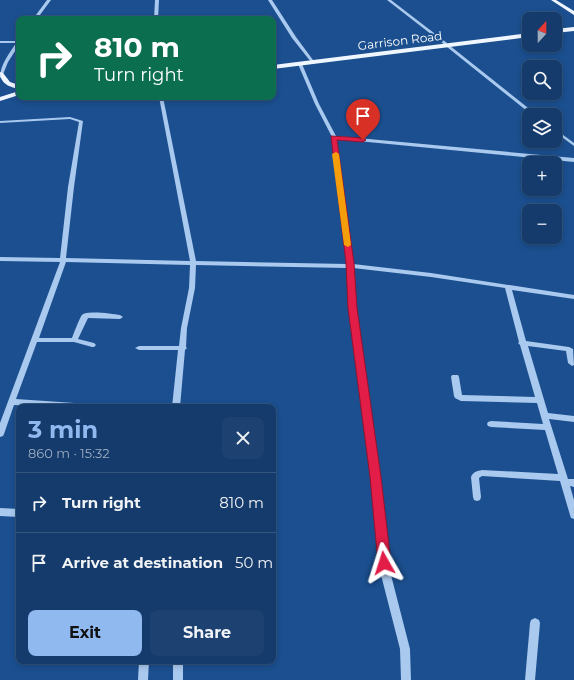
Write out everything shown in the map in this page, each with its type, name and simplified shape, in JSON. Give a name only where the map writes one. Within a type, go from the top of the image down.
[{"type":"main road","points":[[553,0],[574,12]]},
{"type":"main road","points":[[558,0],[574,12]]},
{"type":"main road","points":[[562,29],[574,27]]},
{"type":"main road","name":"Garrison Road","points":[[276,66],[300,64],[522,35]]},
{"type":"main road","name":"Garrison Road","points":[[276,66],[447,45]]},
{"type":"main road","points":[[0,76],[5,82],[16,88]]},
{"type":"main road","points":[[3,90],[16,90]]},
{"type":"main road","points":[[0,99],[16,91]]},
{"type":"street","points":[[37,16],[49,0]]},
{"type":"street","points":[[156,16],[157,0]]},
{"type":"street","points":[[270,0],[291,33],[312,61]]},
{"type":"street","points":[[389,0],[526,108]]},
{"type":"street","points":[[0,42],[16,42]]},
{"type":"street","points":[[0,76],[6,62],[16,47]]},
{"type":"street","points":[[300,64],[317,104],[334,137],[350,266],[353,308],[386,576],[405,649],[406,680]]},
{"type":"street","points":[[162,100],[193,263],[192,288],[184,328],[176,404]]},
{"type":"street","points":[[0,122],[70,118],[81,121],[71,187],[63,261],[0,434]]},
{"type":"street","points":[[562,136],[574,145]]},
{"type":"street","points":[[334,137],[574,160]]},
{"type":"street","points":[[0,260],[350,266],[508,286],[574,297]]},
{"type":"street","points":[[508,286],[522,343],[574,514]]},
{"type":"street","points":[[74,340],[85,316],[120,317]]},
{"type":"street","points":[[34,340],[74,340],[92,345]]},
{"type":"street","points":[[522,343],[568,349],[572,363]]},
{"type":"street","points":[[139,348],[183,348]]},
{"type":"street","points":[[456,377],[458,396],[461,398],[540,400]]},
{"type":"street","points":[[12,402],[43,404]]},
{"type":"street","points":[[545,416],[574,419]]},
{"type":"street","points":[[491,424],[548,427]]},
{"type":"street","points":[[477,497],[475,477],[482,473],[564,480],[574,483]]},
{"type":"street","points":[[0,512],[16,513]]},
{"type":"street","points":[[530,680],[535,623]]},
{"type":"street","points":[[143,680],[144,664]]},
{"type":"street","points":[[178,664],[178,680]]},
{"type":"slow traffic","points":[[336,154],[348,245]]},
{"type":"route","points":[[363,140],[334,137],[350,263],[353,308],[369,427],[384,563]]}]
